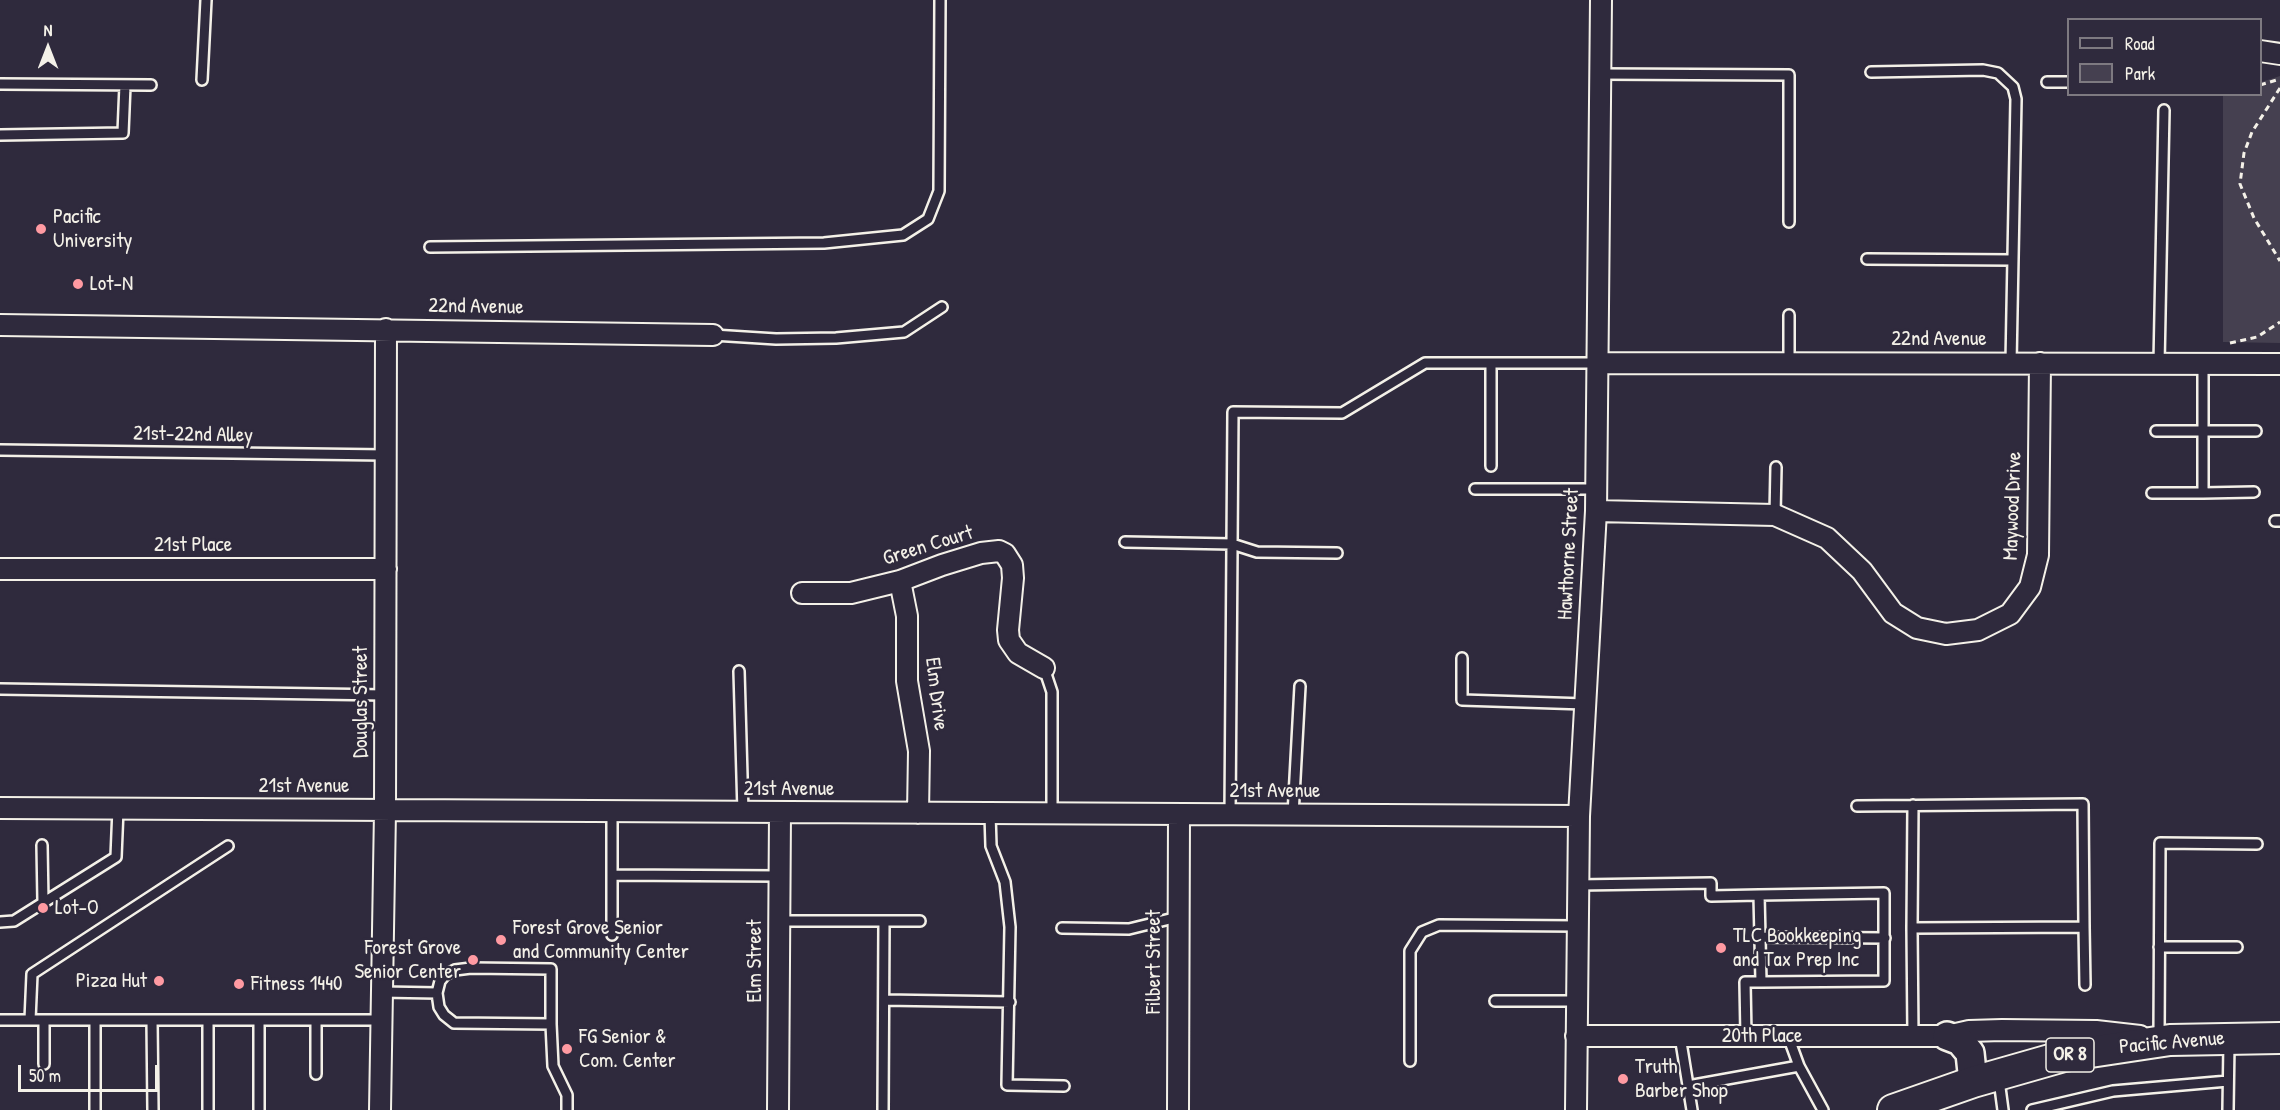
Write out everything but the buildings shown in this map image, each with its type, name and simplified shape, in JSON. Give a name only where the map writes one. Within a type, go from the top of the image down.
[{"type":"main road","name":"Pacific Avenue","points":[[1893,1110],[1986,1078],[2064,1056],[2164,1039],[2280,1038]]},
{"type":"street","name":"Hawthorne Street","points":[[1576,1110],[1579,816],[1597,489],[1601,0]]},
{"type":"street","points":[[2262,51],[2280,54]]},
{"type":"street","name":"22nd Avenue","points":[[0,325],[713,335]]},
{"type":"street","name":"Douglas Street","points":[[380,1110],[385,811],[386,329]]},
{"type":"street","name":"22nd Avenue","points":[[1599,363],[2280,364]]},
{"type":"street","name":"Maywood Drive","points":[[1596,511],[1775,515],[1827,538],[1862,571],[1893,613],[1917,628],[1946,634],[1978,630],[2010,614],[2030,587],[2038,555],[2040,363]]},
{"type":"street","name":"Green Court","points":[[802,593],[851,593],[900,581],[942,564],[981,553],[999,551],[1005,554],[1012,565],[1014,578],[1008,630],[1009,640],[1018,653],[1044,668]]},
{"type":"street","name":"21st Place","points":[[0,569],[386,569]]},
{"type":"street","name":"Elm Drive","points":[[900,581],[907,616],[907,681],[919,752],[918,813]]},
{"type":"street","name":"21st Avenue","points":[[0,808],[1579,816]]},
{"type":"street","name":"Elm Street","points":[[778,1110],[780,813]]},
{"type":"street","name":"Filbert Street","points":[[1178,1110],[1179,815]]},
{"type":"street","name":"20th Place","points":[[1576,1035],[1947,1036],[1970,1031],[2002,1030],[2096,1031],[2164,1039]]},
{"type":"street","points":[[1947,1036],[1960,1041],[1986,1078]]},
{"type":"lane","points":[[202,80],[206,0]]},
{"type":"lane","points":[[430,247],[824,243],[903,235],[928,219],[939,190],[940,0]]},
{"type":"lane","points":[[1871,72],[1983,70],[1998,73],[2013,87],[2016,99],[2011,363]]},
{"type":"lane","points":[[1600,74],[1789,75],[1789,222]]},
{"type":"lane","points":[[2047,82],[2067,82]]},
{"type":"lane","points":[[0,84],[151,85]]},
{"type":"lane","points":[[0,135],[123,134],[125,85]]},
{"type":"lane","points":[[2159,364],[2164,110]]},
{"type":"lane","points":[[1867,259],[2013,260]]},
{"type":"lane","name":"22nd Avenue","points":[[713,335],[776,339],[836,338],[904,332],[942,306]]},
{"type":"lane","points":[[1789,315],[1789,363]]},
{"type":"lane","points":[[1230,815],[1233,412],[1342,413],[1425,363],[1599,363]]},
{"type":"lane","points":[[1491,363],[1491,466]]},
{"type":"lane","points":[[2203,493],[2203,430],[2210,364]]},
{"type":"lane","points":[[2156,432],[2203,430],[2256,432]]},
{"type":"lane","name":"21st-22nd Alley","points":[[0,450],[386,455]]},
{"type":"lane","points":[[1775,515],[1776,467]]},
{"type":"lane","points":[[1475,489],[1597,489]]},
{"type":"lane","points":[[2152,494],[2254,492]]},
{"type":"lane","points":[[1125,542],[1232,544],[1257,552],[1337,553]]},
{"type":"lane","points":[[1462,658],[1462,700],[1585,704]]},
{"type":"lane","points":[[1044,668],[1052,692],[1052,814]]},
{"type":"lane","points":[[739,670],[742,812]]},
{"type":"lane","points":[[1293,815],[1300,686]]},
{"type":"lane","points":[[0,689],[385,695]]},
{"type":"lane","points":[[1857,806],[2083,804],[2085,985]]},
{"type":"lane","points":[[1913,1036],[1914,806]]},
{"type":"lane","points":[[0,922],[14,921],[116,857],[118,809]]},
{"type":"lane","points":[[612,812],[612,935]]},
{"type":"lane","points":[[990,814],[991,846],[1005,882],[1008,902],[1010,1002],[1007,1085],[1065,1086]]},
{"type":"lane","points":[[2164,1039],[2159,947],[2160,843],[2257,844]]},
{"type":"lane","points":[[42,845],[43,903]]},
{"type":"lane","points":[[30,1020],[32,974],[228,846]]},
{"type":"lane","points":[[612,875],[780,876]]},
{"type":"lane","points":[[1578,885],[1711,883],[1711,896],[1884,893],[1884,981],[1745,982],[1746,1036]]},
{"type":"lane","points":[[1759,895],[1761,982]]},
{"type":"lane","points":[[1062,928],[1129,929],[1179,917]]},
{"type":"lane","points":[[780,921],[920,921]]},
{"type":"lane","points":[[883,1110],[884,921]]},
{"type":"lane","points":[[1410,1061],[1410,951],[1422,932],[1439,926],[1578,926]]},
{"type":"lane","points":[[1912,928],[2084,927]]},
{"type":"lane","points":[[1760,937],[1885,938]]},
{"type":"lane","points":[[2159,947],[2237,947]]},
{"type":"lane","points":[[551,1024],[454,1023],[444,1015],[439,1007],[437,993],[440,981],[445,975],[455,970],[471,968],[551,969],[553,1066],[567,1095],[567,1110]]},
{"type":"lane","points":[[382,992],[437,993]]},
{"type":"lane","points":[[884,1000],[1010,1002]]},
{"type":"lane","points":[[1495,1001],[1577,1001]]},
{"type":"lane","points":[[0,1020],[382,1020]]},
{"type":"lane","points":[[44,1020],[44,1064]]},
{"type":"lane","points":[[95,1020],[95,1110]]},
{"type":"lane","points":[[152,1020],[153,1110]]},
{"type":"lane","points":[[208,1020],[208,1110]]},
{"type":"lane","points":[[259,1020],[259,1110]]},
{"type":"lane","points":[[316,1020],[316,1074]]},
{"type":"lane","points":[[1680,1036],[1692,1110]]},
{"type":"lane","points":[[1788,1036],[1799,1066],[1823,1110]]},
{"type":"lane","points":[[2228,1110],[2229,1038]]},
{"type":"lane","points":[[1688,1086],[1799,1066]]},
{"type":"lane","points":[[1986,1078],[2003,1110]]},
{"type":"lane","points":[[2032,1110],[2113,1091],[2228,1081]]},
{"type":"path","points":[[2262,84],[2280,80]]},
{"type":"path","points":[[2280,88],[2252,132],[2244,153],[2240,184],[2253,218],[2280,261]]},
{"type":"path","points":[[2210,364],[2220,345],[2244,342],[2257,337],[2280,322]]},
{"type":"green space","points":[[2280,76],[2280,343],[2223,342],[2223,96],[2262,96],[2262,82]]},
{"type":"place","name":"Pacific University","points":[[41,229]]},
{"type":"place","name":"Lot-N","points":[[78,284]]},
{"type":"place","name":"Lot-O","points":[[43,908]]},
{"type":"place","name":"Forest Grove Senior and Community Center","points":[[501,940]]},
{"type":"place","name":"TLC Bookkeeping and Tax Prep Inc","points":[[1721,948]]},
{"type":"place","name":"Forest Grove Senior Center","points":[[473,960]]},
{"type":"place","name":"Pizza Hut","points":[[159,981]]},
{"type":"place","name":"Fitness 1440","points":[[239,984]]},
{"type":"place","name":"FG Senior & Com. Center","points":[[567,1049]]},
{"type":"place","name":"Truth Barber Shop","points":[[1623,1079]]}]
